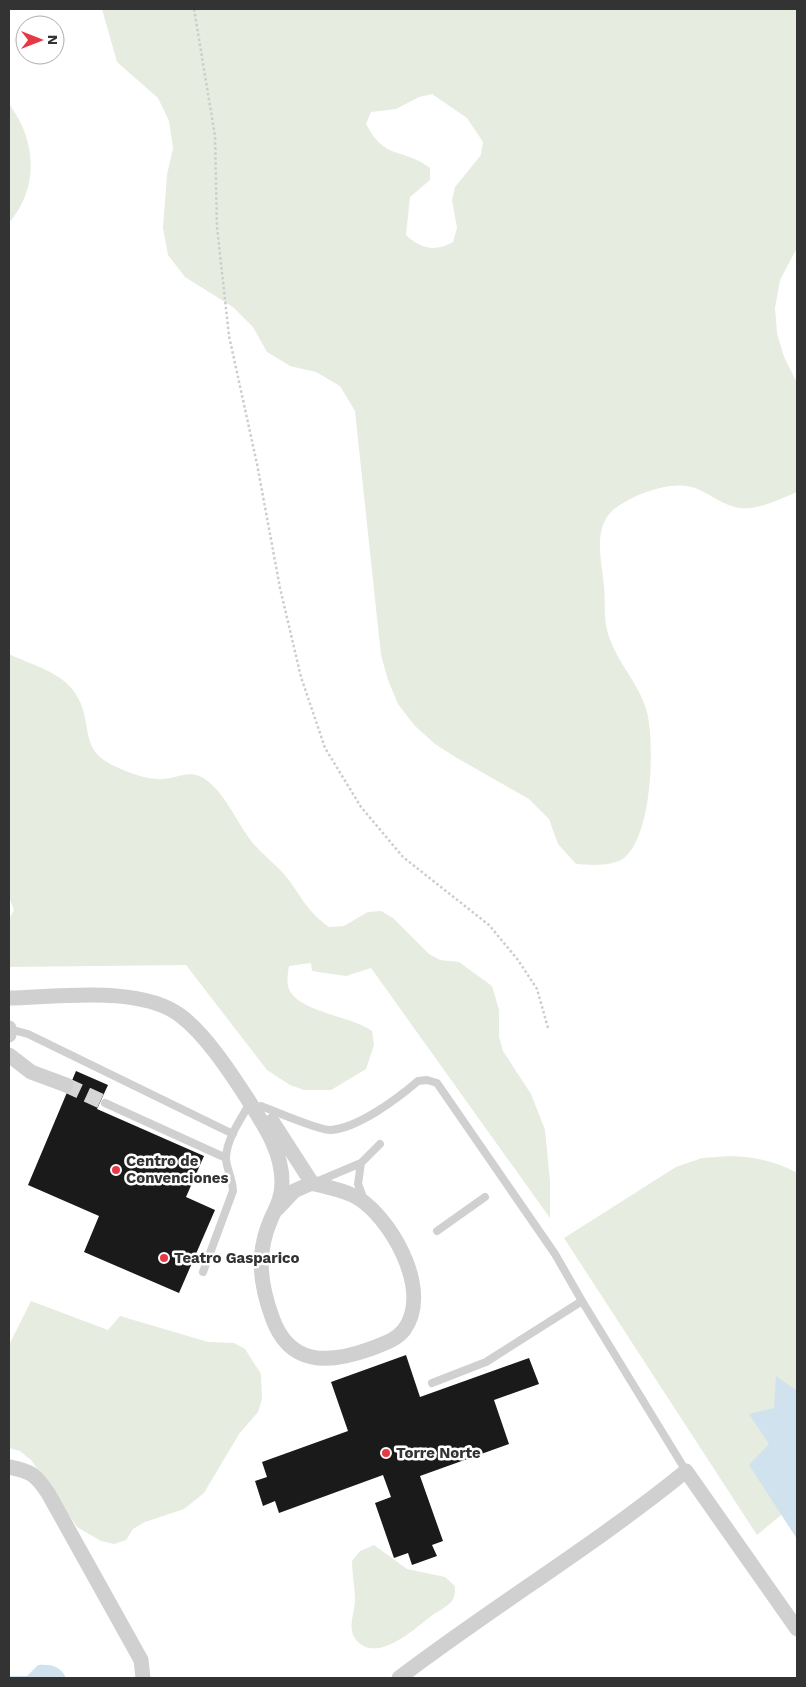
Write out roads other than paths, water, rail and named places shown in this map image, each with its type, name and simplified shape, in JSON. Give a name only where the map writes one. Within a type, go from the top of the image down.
[{"type":"street","points":[[9,989],[122,988],[171,1001],[195,1018],[256,1102],[312,1183],[352,1195],[365,1203],[399,1241],[413,1285],[414,1306],[410,1322],[402,1333],[392,1341],[344,1358],[308,1357],[294,1350],[285,1342],[275,1325],[260,1275],[260,1258],[271,1220],[277,1209],[282,1192],[282,1178],[278,1158],[256,1102],[192,1026],[179,1015],[165,1007],[135,998],[9,998]]},
{"type":"street","points":[[9,1055],[31,1072],[66,1085]]},
{"type":"street","points":[[277,1209],[294,1191],[312,1183]]},
{"type":"street","points":[[9,1467],[24,1470],[37,1477],[48,1493],[141,1660],[143,1678]]},
{"type":"street","points":[[399,1678],[438,1648],[637,1511],[686,1471],[797,1629]]},
{"type":"lane","points":[[9,1031],[28,1034],[233,1134]]},
{"type":"lane","points":[[203,1272],[233,1191],[233,1180],[226,1158],[233,1134],[256,1102],[329,1131],[350,1126],[418,1081],[427,1080],[438,1083],[555,1254],[686,1471]]},
{"type":"lane","points":[[105,1103],[226,1158]]},
{"type":"lane","points":[[312,1183],[361,1163],[380,1144]]},
{"type":"lane","points":[[361,1163],[358,1184],[365,1203]]},
{"type":"lane","points":[[437,1231],[485,1197]]},
{"type":"lane","points":[[432,1383],[486,1362],[582,1301]]},
{"type":"water","points":[[776,1376],[797,1391],[797,1539],[749,1465],[769,1444],[749,1414],[774,1408]]},
{"type":"water","points":[[38,1665],[58,1668],[66,1678],[9,1678],[9,1676],[27,1676]]},
{"type":"tunnel","points":[[66,1085],[105,1103]]},
{"type":"place","name":"Centro de Convenciones","points":[[116,1170]]},
{"type":"place","name":"Teatro Gasparico","points":[[164,1258]]},
{"type":"place","name":"Torre Norte","points":[[386,1453]]}]
